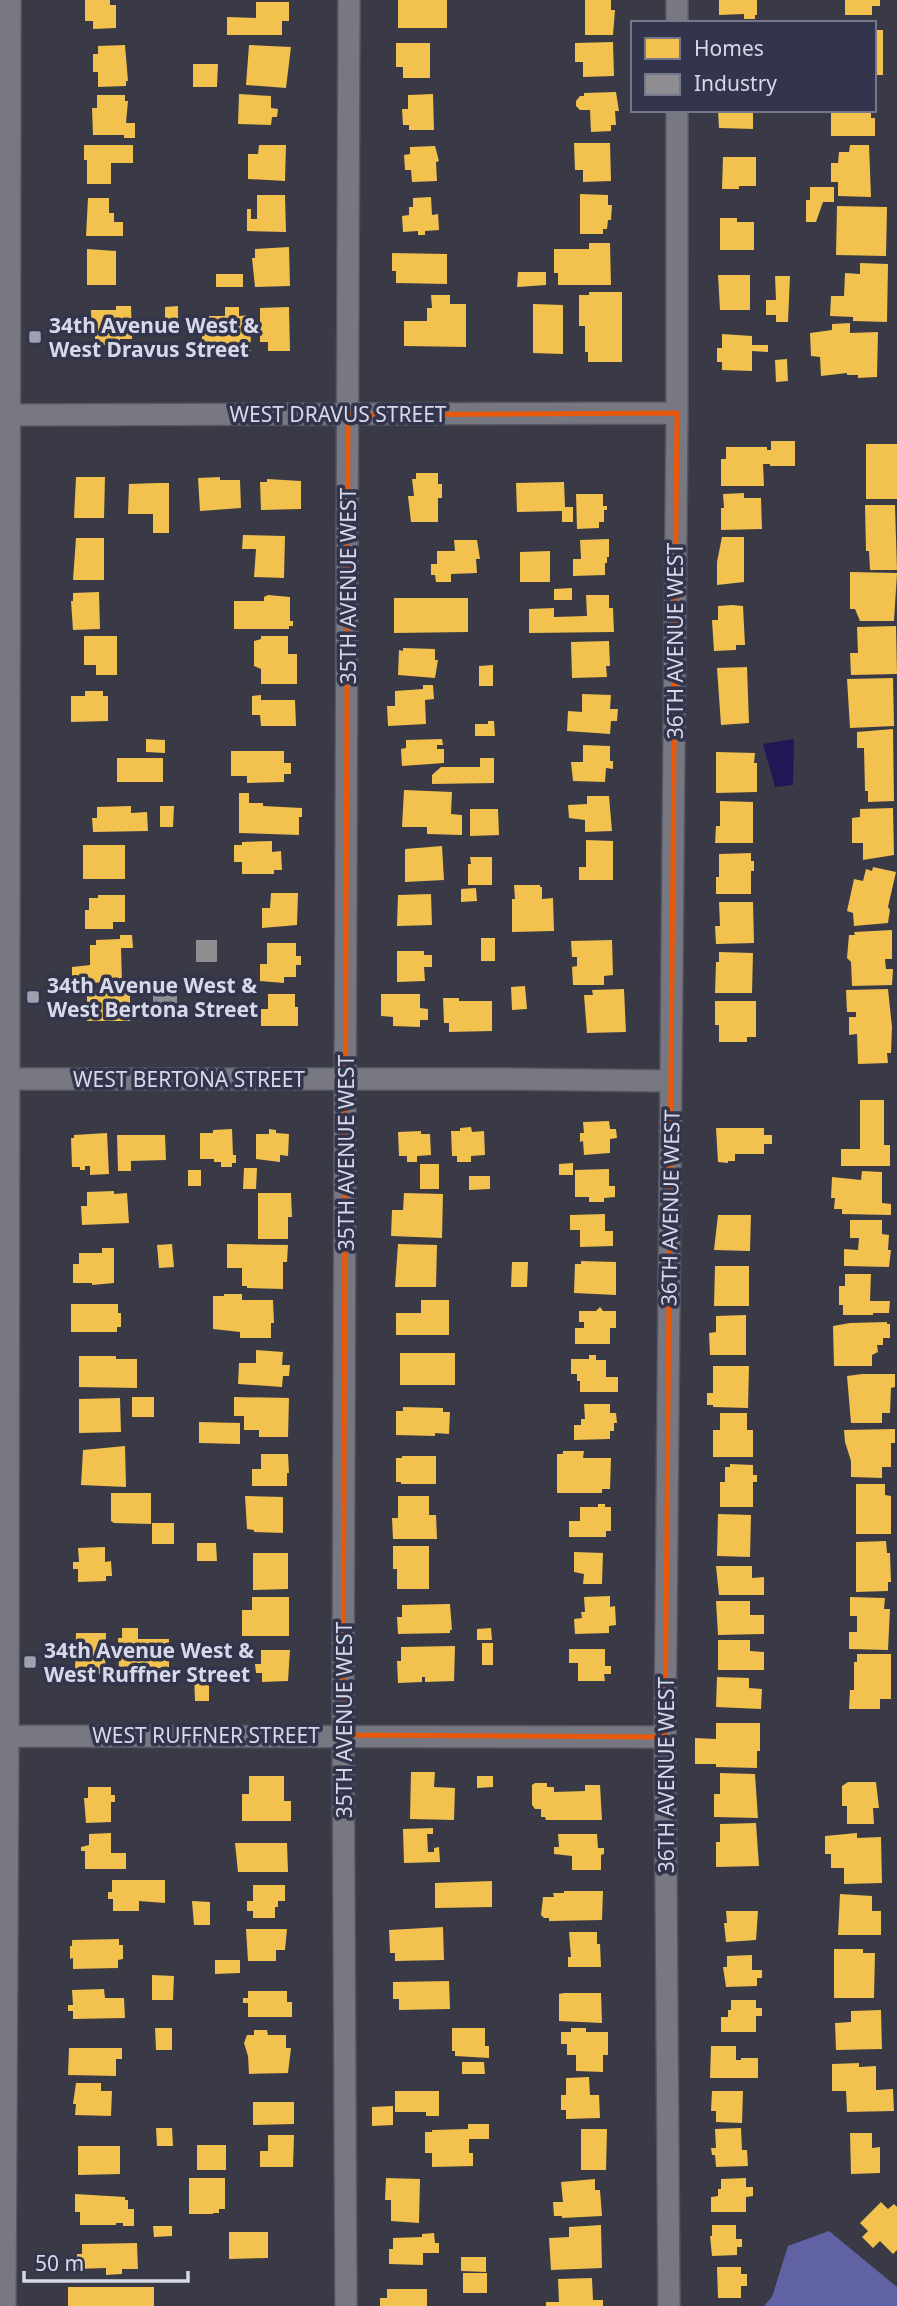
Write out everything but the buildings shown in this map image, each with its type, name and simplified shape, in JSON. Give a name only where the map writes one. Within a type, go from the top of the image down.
[{"type":"street","points":[[5,2306],[4,415],[10,0]]},
{"type":"street","name":"35TH AVENUE WEST","points":[[346,2306],[343,1735],[349,0]]},
{"type":"street","points":[[677,0],[677,21]]},
{"type":"street","name":"36TH AVENUE WEST","points":[[669,2306],[665,1737],[677,413],[677,112]]},
{"type":"street","name":"WEST DRAVUS STREET","points":[[4,415],[677,413]]},
{"type":"street","name":"WEST BERTONA STREET","points":[[4,1079],[671,1081]]},
{"type":"street","name":"WEST RUFFNER STREET","points":[[4,1736],[665,1737]]},
{"type":"highlighted area","points":[[677,413],[665,1737],[343,1735],[348,415]]},
{"type":"shaded area","points":[[794,739],[793,785],[775,787],[763,744]]},
{"type":"shaded area","points":[[829,2231],[897,2287],[897,2306],[764,2306],[772,2297],[788,2246]]},
{"type":"place","name":"34th Avenue West & West Dravus Street","points":[[35,337]]},
{"type":"place","name":"34th Avenue West & West Bertona Street","points":[[33,997]]},
{"type":"place","name":"34th Avenue West & West Ruffner Street","points":[[30,1662]]}]
